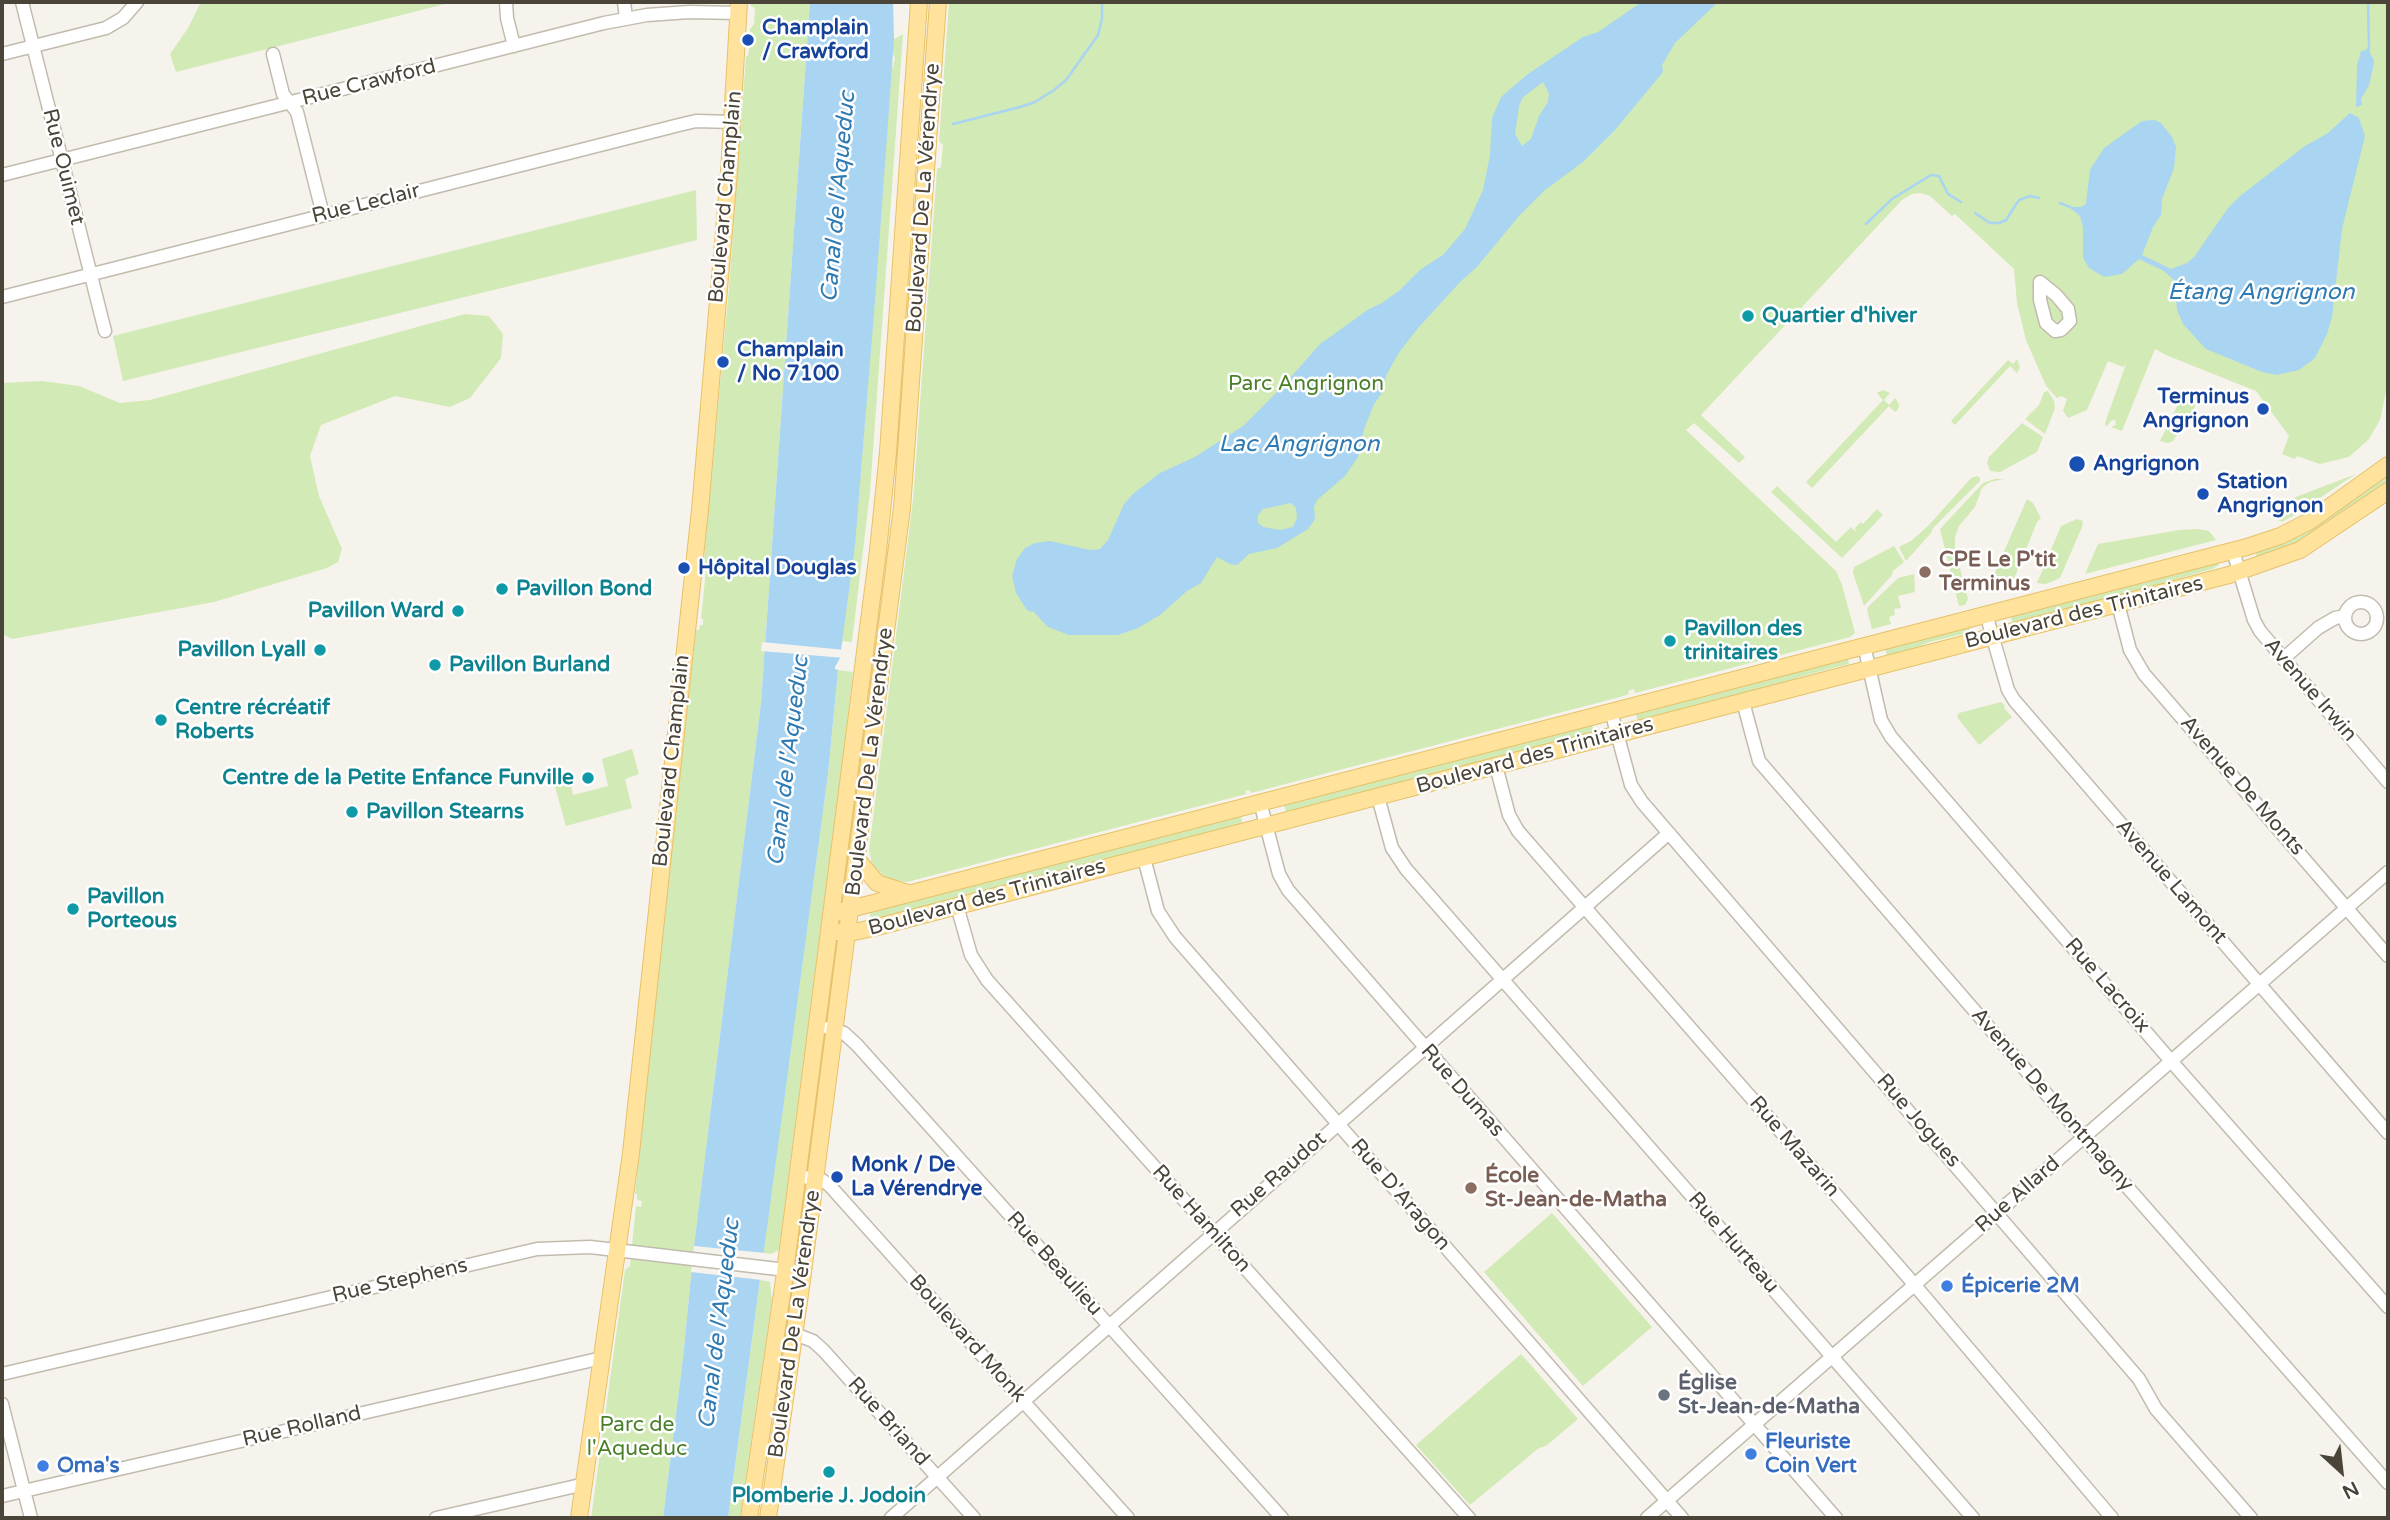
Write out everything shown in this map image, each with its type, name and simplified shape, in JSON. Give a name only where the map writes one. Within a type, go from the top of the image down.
[{"type":"main road","name":"Boulevard De La Vérendrye","points":[[749,1518],[785,1269],[883,502],[919,2]]},
{"type":"main road","name":"Boulevard De La Vérendrye","points":[[768,1518],[795,1334],[903,495],[938,2]]},
{"type":"main road","name":"Boulevard Champlain","points":[[579,1518],[618,1251],[636,1103],[701,497],[733,122],[739,7]]},
{"type":"main road","name":"Boulevard des Trinitaires","points":[[831,914],[2233,551],[2302,526],[2388,466]]},
{"type":"main road","name":"Boulevard des Trinitaires","points":[[829,932],[859,932],[2241,572],[2308,546],[2388,491]]},
{"type":"main road","points":[[857,859],[877,884],[911,894]]},
{"type":"street","name":"Rue Ouimet","points":[[22,2],[105,331]]},
{"type":"street","points":[[2,54],[106,28],[123,18],[137,2]]},
{"type":"street","points":[[506,2],[514,46]]},
{"type":"street","points":[[624,2],[626,18]]},
{"type":"street","name":"Rue Crawford","points":[[2,176],[626,18],[739,7]]},
{"type":"street","points":[[273,54],[283,94],[297,112],[323,215]]},
{"type":"street","name":"Rue Leclair","points":[[2,296],[679,125],[696,121],[733,122]]},
{"type":"street","name":"Avenue Irwin","points":[[2233,551],[2256,625],[2388,782]]},
{"type":"street","name":"Avenue De Monts","points":[[2118,604],[2130,650],[2144,674],[2388,956]]},
{"type":"street","name":"Avenue Lamont","points":[[1986,614],[2008,690],[2014,700],[2388,1133]]},
{"type":"street","points":[[2283,659],[2326,623],[2345,616]]},
{"type":"street","name":"Rue Lacroix","points":[[1864,645],[1881,720],[1891,737],[2388,1307]]},
{"type":"street","name":"Avenue De Montmagny","points":[[1743,702],[1759,761],[2388,1483]]},
{"type":"street","name":"Rue Jogues","points":[[1611,711],[1634,790],[1668,833],[2139,1379],[2155,1409],[2251,1518]]},
{"type":"street","name":"Rue Mazarin","points":[[1496,766],[1513,824],[1914,1285],[2112,1518]]},
{"type":"street","name":"Rue Hurteau","points":[[1378,797],[1389,839],[1400,863],[1973,1518]]},
{"type":"street","name":"Rue Dumas","points":[[1260,802],[1279,874],[1287,890],[1836,1518]]},
{"type":"street","name":"Rue Raudot","points":[[891,1518],[1668,833]]},
{"type":"street","name":"Rue D'Aragon","points":[[1144,858],[1155,901],[1168,928],[1682,1518]]},
{"type":"street","name":"Rue Allard","points":[[1647,1518],[2388,872]]},
{"type":"street","name":"Rue Hamilton","points":[[957,906],[971,955],[987,980],[1469,1518]]},
{"type":"street","name":"Rue Beaulieu","points":[[817,1026],[844,1033],[857,1045],[1282,1518]]},
{"type":"street","points":[[797,1176],[815,1178]]},
{"type":"street","name":"Boulevard Monk","points":[[815,1178],[830,1186],[1128,1518]]},
{"type":"street","name":"Rue Stephens","points":[[2,1374],[537,1249],[581,1247],[803,1272]]},
{"type":"street","name":"Rue Briand","points":[[795,1334],[813,1341],[824,1351],[974,1518]]},
{"type":"street","name":"Rue Rolland","points":[[2,1496],[602,1358]]},
{"type":"street","points":[[2,1404],[31,1518]]},
{"type":"street","points":[[436,1518],[585,1484]]},
{"type":"green space","points":[[201,2],[453,2],[176,72],[170,54],[188,28]]},
{"type":"green space","name":"Parc de l'Aqueduc","points":[[750,2],[810,2],[761,703],[663,1518],[591,1518],[625,1270],[630,1266],[636,1206],[641,1207],[642,1201],[637,1200],[635,1194],[696,630],[703,625],[701,619],[706,570],[703,569],[729,288],[746,56],[751,47],[750,29],[754,24],[755,8]]},
{"type":"green space","name":"Parc Angrignon","points":[[949,2],[2388,2],[2388,382],[2380,420],[2369,439],[2349,457],[2320,464],[2297,456],[2295,459],[2282,454],[2289,436],[2256,391],[2155,349],[2122,431],[2111,427],[2116,425],[2115,420],[2106,427],[2105,423],[2126,364],[2123,367],[2108,361],[2087,410],[2068,418],[2063,411],[2067,399],[2061,396],[2057,398],[2046,386],[2026,340],[2017,303],[2014,269],[1955,214],[1952,216],[1930,196],[1912,194],[1902,200],[1701,415],[1745,457],[1739,463],[1694,423],[1686,430],[1836,571],[1855,633],[1850,637],[1635,693],[1634,689],[1620,697],[1251,793],[1249,790],[1245,791],[1246,794],[907,882],[887,879],[872,864],[869,850],[913,500],[937,169],[941,167],[943,145],[939,141]]},
{"type":"green space","points":[[903,34],[870,492],[852,642],[842,641],[861,472],[890,69],[895,58],[892,53],[894,39]]},
{"type":"green space","points":[[696,190],[697,240],[123,381],[113,336]]},
{"type":"green space","points":[[465,314],[489,316],[503,334],[501,358],[470,398],[450,407],[395,396],[321,425],[310,456],[319,496],[342,549],[338,562],[327,568],[214,602],[12,639],[2,634],[2,383],[42,381],[79,386],[120,403],[150,400]]},
{"type":"green space","points":[[2017,359],[2020,367],[2017,373],[2010,366],[1955,425],[1951,421],[2008,360],[2013,364]]},
{"type":"green space","points":[[1883,390],[1890,393],[1884,400],[1889,405],[1895,398],[1899,404],[1898,409],[1895,412],[1889,406],[1812,488],[1806,482],[1883,400],[1877,393]]},
{"type":"green space","points":[[2184,390],[2192,394],[2195,407],[2173,441],[2160,441],[2179,402],[2174,400],[2175,395]]},
{"type":"green space","points":[[2048,391],[2055,408],[2045,434],[2025,419],[2039,405],[2044,392]]},
{"type":"green space","points":[[2022,423],[2043,437],[2037,452],[2000,472],[1990,471],[1987,463],[1989,457]]},
{"type":"green space","points":[[2356,474],[2282,522],[2272,517],[2279,514],[2276,507],[2280,503]]},
{"type":"green space","points":[[1977,476],[1980,481],[1933,528],[1906,561],[1899,547],[1911,541],[1929,525],[1971,478]]},
{"type":"green space","points":[[2388,476],[2388,483],[2303,541],[2258,559],[2255,551],[2325,519]]},
{"type":"green space","points":[[2004,479],[1990,482],[1982,488],[1975,507],[1959,526],[1955,537],[1955,549],[1968,599],[1965,605],[1959,606],[1940,529],[1983,483]]},
{"type":"green space","points":[[1777,486],[1836,542],[1851,527],[1856,532],[1855,528],[1861,522],[1863,524],[1877,509],[1883,515],[1842,558],[1771,492]]},
{"type":"green space","points":[[2027,499],[2033,503],[2041,518],[2014,579],[2000,583],[1996,580],[1995,572]]},
{"type":"green space","points":[[2077,519],[2083,521],[2082,527],[2060,578],[2046,584],[2037,583],[2061,526]]},
{"type":"green space","points":[[2198,529],[2209,531],[2216,540],[2085,574],[2098,544]]},
{"type":"green space","points":[[1894,546],[1904,562],[1864,606],[1853,573],[1854,567]]},
{"type":"green space","points":[[2217,561],[2219,565],[2212,569],[2163,583],[2146,591],[2013,626],[2010,613]]},
{"type":"green space","points":[[1914,574],[1915,592],[1898,596],[1901,608],[1894,609],[1895,615],[1889,617],[1891,624],[1872,629],[1868,607],[1898,578]]},
{"type":"green space","points":[[1969,624],[1971,632],[1930,642],[1888,659],[1884,645]]},
{"type":"green space","points":[[1847,655],[1849,664],[1799,677],[1777,687],[1638,723],[1635,710]]},
{"type":"green space","points":[[838,670],[853,672],[779,1250],[771,1254],[763,1253],[828,774]]},
{"type":"green space","points":[[2001,702],[2012,717],[1979,745],[1957,717],[1959,713]]},
{"type":"green space","points":[[1591,721],[1595,735],[1287,815],[1283,802]]},
{"type":"green space","points":[[632,749],[639,774],[625,779],[632,808],[566,826],[552,776],[568,771],[573,795],[608,786],[602,759]]},
{"type":"green space","points":[[1240,813],[1243,826],[872,923],[869,910]]},
{"type":"green space","points":[[1552,1213],[1652,1327],[1583,1386],[1484,1272]]},
{"type":"green space","points":[[760,1280],[770,1282],[772,1300],[740,1518],[728,1518]]},
{"type":"green space","points":[[1521,1354],[1578,1419],[1470,1505],[1416,1445]]},
{"type":"water","name":"Canal de l'Aqueduc","points":[[810,2],[893,2],[894,39],[855,545],[840,658],[835,667],[838,670],[828,774],[728,1518],[663,1518],[761,703]]},
{"type":"water","name":"Lac Angrignon","points":[[1642,2],[1718,2],[1675,43],[1662,65],[1663,72],[1615,130],[1583,162],[1545,190],[1519,216],[1476,268],[1418,328],[1398,354],[1386,376],[1382,393],[1374,404],[1364,429],[1358,457],[1345,476],[1317,500],[1314,507],[1315,519],[1308,529],[1277,548],[1249,554],[1237,565],[1217,557],[1201,583],[1187,591],[1160,615],[1138,628],[1118,635],[1069,635],[1048,627],[1033,611],[1027,610],[1016,593],[1012,576],[1017,559],[1025,548],[1035,543],[1050,541],[1090,550],[1100,549],[1108,540],[1124,504],[1134,493],[1160,473],[1195,457],[1243,426],[1320,344],[1400,290],[1421,269],[1443,255],[1465,229],[1483,190],[1490,155],[1492,118],[1501,97],[1528,74],[1583,37],[1598,32]],"holes":[[[1543,82],[1549,94],[1548,102],[1539,116],[1531,139],[1522,146],[1515,134],[1519,106],[1523,97]],[[1291,503],[1296,508],[1297,518],[1293,527],[1280,530],[1263,527],[1258,523],[1258,515],[1263,509]]]},
{"type":"water","points":[[2370,45],[2373,68],[2369,85],[2361,99],[2362,105],[2356,107],[2357,65],[2361,51]]},
{"type":"water","name":"Étang Angrignon","points":[[2350,113],[2359,118],[2365,136],[2342,229],[2332,317],[2315,358],[2299,370],[2277,375],[2262,372],[2206,349],[2183,324],[2177,310],[2174,280],[2164,271],[2139,259],[2122,274],[2104,277],[2089,268],[2083,258],[2083,227],[2080,216],[2069,207],[2086,204],[2090,170],[2104,148],[2142,121],[2155,120],[2161,123],[2176,147],[2174,168],[2162,199],[2161,215],[2142,255],[2171,269],[2194,257],[2228,208],[2240,196],[2305,146],[2328,133]]},
{"type":"pier","points":[[762,642],[845,650],[844,658],[761,651]]},
{"type":"pier","points":[[694,1246],[765,1253],[762,1280],[691,1272]]},
{"type":"waterway","points":[[953,124],[1035,102],[1054,90],[1066,80],[1098,35],[1102,2]]},
{"type":"waterway","points":[[2368,2],[2369,48]]},
{"type":"waterway","points":[[1866,224],[1892,199],[1931,175],[1939,176],[1948,194],[1961,202]]},
{"type":"waterway","points":[[1975,213],[1990,223],[1999,223],[2006,220],[2019,200],[2030,196],[2039,198]]},
{"type":"waterway","points":[[2060,203],[2070,207]]},
{"type":"place","name":"Champlain / Crawford","points":[[748,40]]},
{"type":"place","name":"Quartier d'hiver","points":[[1748,316]]},
{"type":"place","name":"Champlain / No 7100","points":[[723,362]]},
{"type":"place","name":"Terminus Angrignon","points":[[2263,409]]},
{"type":"place","name":"Angrignon","points":[[2077,464]]},
{"type":"place","name":"Station Angrignon","points":[[2203,494]]},
{"type":"place","name":"Hôpital Douglas","points":[[684,568]]},
{"type":"place","name":"CPE Le P'tit Terminus","points":[[1925,572]]},
{"type":"place","name":"Pavillon Bond","points":[[502,589]]},
{"type":"place","name":"Pavillon Ward","points":[[458,611]]},
{"type":"place","name":"Pavillon des trinitaires","points":[[1670,641]]},
{"type":"place","name":"Pavillon Lyall","points":[[320,650]]},
{"type":"place","name":"Pavillon Burland","points":[[435,665]]},
{"type":"place","name":"Centre récréatif Roberts","points":[[161,720]]},
{"type":"place","name":"Centre de la Petite Enfance Funville","points":[[588,778]]},
{"type":"place","name":"Pavillon Stearns","points":[[352,812]]},
{"type":"place","name":"Pavillon Porteous","points":[[73,909]]},
{"type":"place","name":"Monk / De La Vérendrye","points":[[837,1177]]},
{"type":"place","name":"École St-Jean-de-Matha","points":[[1471,1188]]},
{"type":"place","name":"Épicerie 2M","points":[[1947,1286]]},
{"type":"place","name":"Église St-Jean-de-Matha","points":[[1664,1395]]},
{"type":"place","name":"Fleuriste Coin Vert","points":[[1751,1454]]},
{"type":"place","name":"Oma's","points":[[43,1466]]},
{"type":"place","name":"Plomberie J. Jodoin","points":[[829,1472]]}]
